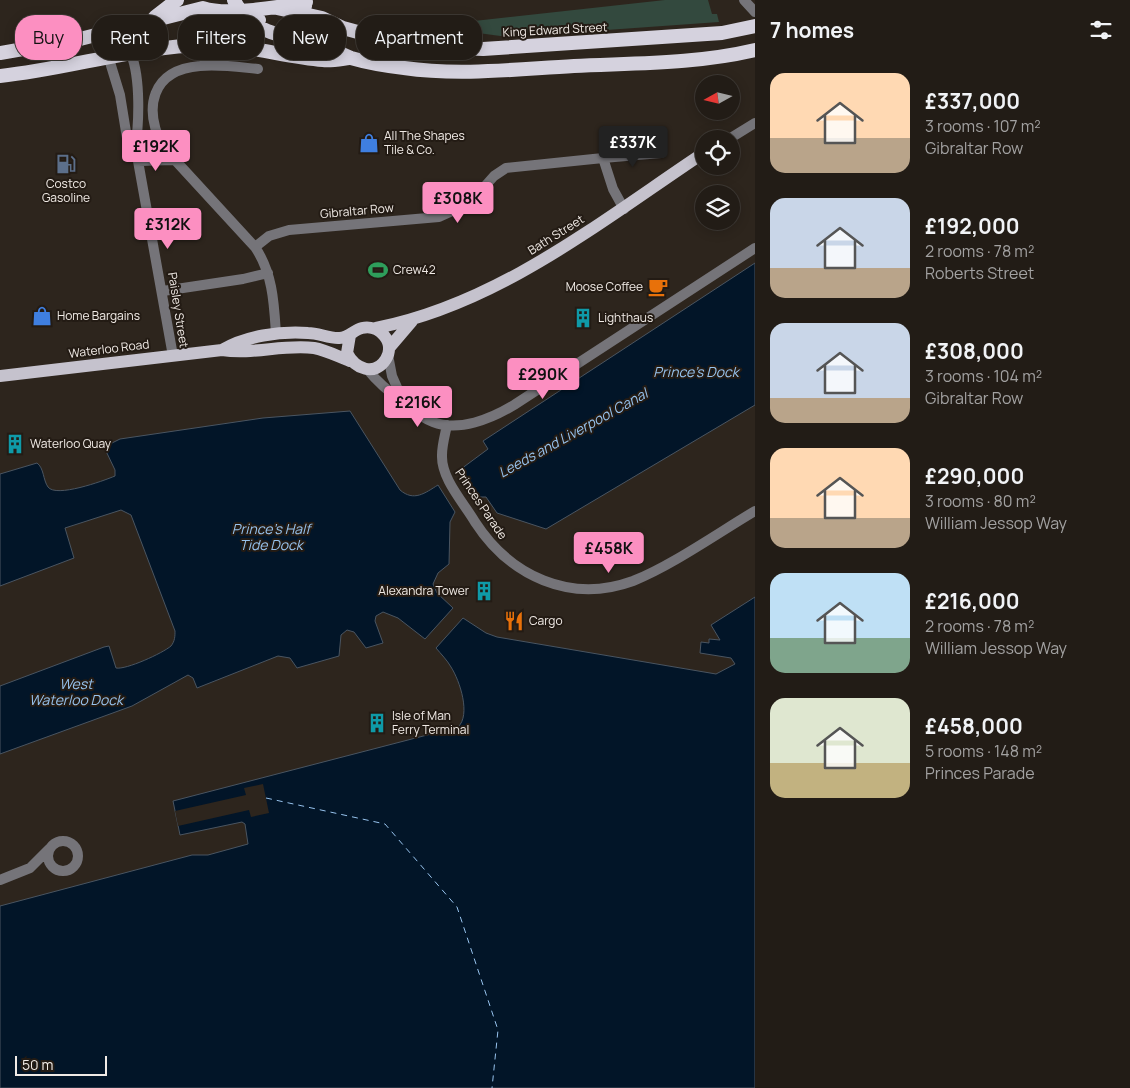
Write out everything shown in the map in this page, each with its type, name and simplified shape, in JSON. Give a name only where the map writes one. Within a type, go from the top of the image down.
[{"type":"highway","points":[[158,15],[177,0]]},
{"type":"highway","name":"King Edward Street","points":[[168,17],[203,8],[214,12],[236,5],[306,4],[322,18],[351,30],[409,46],[483,49],[722,33],[755,26]]},
{"type":"highway","points":[[236,5],[245,15]]},
{"type":"highway","name":"King Edward Street","points":[[0,53],[92,35]]},
{"type":"highway","points":[[346,56],[403,68],[478,71],[693,60],[755,50]]},
{"type":"highway","points":[[264,51],[324,61],[350,58]]},
{"type":"highway","points":[[0,76],[97,60]]},
{"type":"main road","name":"Bath Street","points":[[376,328],[412,321],[495,286],[624,209],[695,159]]},
{"type":"main road","name":"Bath Street","points":[[388,352],[412,321]]},
{"type":"main road","points":[[361,328],[376,328],[385,336],[388,352],[381,365],[367,369],[357,366],[350,361],[346,346],[350,335],[361,328]]},
{"type":"main road","name":"Waterloo Road","points":[[222,350],[238,341],[276,334],[308,332],[340,338],[350,335]]},
{"type":"main road","name":"Waterloo Road","points":[[0,376],[222,350],[239,353],[298,347],[315,348],[350,361]]},
{"type":"street","points":[[744,0],[755,12]]},
{"type":"street","name":"Paisley Street","points":[[110,60],[120,95],[127,138],[137,156]]},
{"type":"street","name":"Paisley Street","points":[[132,60],[137,94],[137,156],[163,291],[173,356]]},
{"type":"street","points":[[258,69],[199,66],[176,72],[164,80],[156,90],[153,100],[153,121],[159,139],[173,160],[255,247],[264,260],[273,293],[276,334]]},
{"type":"street","points":[[740,133],[755,123]]},
{"type":"street","name":"Gibraltar Row","points":[[255,247],[269,236],[289,230],[439,217],[470,202],[494,176],[506,168],[661,153]]},
{"type":"street","points":[[137,156],[173,160]]},
{"type":"street","points":[[603,158],[613,190],[624,209]]},
{"type":"street","points":[[367,369],[379,384],[420,416],[447,425],[470,423],[502,412],[755,248]]},
{"type":"street","points":[[163,291],[243,279],[268,273]]},
{"type":"street","points":[[388,352],[392,376],[403,401]]},
{"type":"street","name":"Princes Parade","points":[[447,425],[442,456],[447,478],[468,511],[491,544],[512,564],[548,582],[584,589],[608,587],[635,580],[755,511]]},
{"type":"street","points":[[0,880],[30,868],[55,842],[64,840],[73,844],[78,853],[73,868],[64,871],[30,868]]},
{"type":"street","points":[[51,847],[48,859],[50,864],[58,870]]},
{"type":"green space","points":[[665,0],[708,0],[712,14],[717,14],[719,22],[508,37],[482,34],[482,20]]},
{"type":"water","name":"Prince's Dock","points":[[755,263],[755,405],[546,529],[497,513],[486,497],[480,497],[477,494],[473,496],[468,487],[471,484],[461,469],[488,449],[483,441]]},
{"type":"water","name":"Prince's Half Tide Dock","points":[[350,411],[400,490],[405,494],[415,496],[438,485],[455,512],[450,522],[449,564],[438,573],[433,584],[437,593],[453,608],[425,639],[398,618],[383,612],[376,616],[375,621],[383,643],[366,648],[354,632],[347,630],[341,635],[339,656],[297,668],[290,658],[278,656],[197,688],[193,678],[188,675],[132,706],[0,754],[0,686],[109,646],[116,668],[136,664],[153,657],[171,646],[175,631],[131,515],[121,510],[65,528],[74,558],[0,586],[0,474],[37,463],[41,468],[48,487],[60,491],[70,490],[115,476],[115,470],[105,449],[106,446],[120,439],[263,418]]},
{"type":"water","points":[[755,597],[755,1088],[0,1088],[0,906],[192,855],[208,855],[248,844],[245,824],[242,822],[180,835],[173,801],[458,727],[464,715],[461,689],[451,667],[436,648],[463,618],[486,633],[497,637],[716,674],[735,664],[731,658],[700,653],[701,642],[709,643],[709,639],[720,640],[711,625]]},
{"type":"pier","points":[[263,784],[269,813],[251,817],[249,810],[178,826],[175,811],[246,795],[244,788]]},
{"type":"ferry route","points":[[266,798],[385,824],[457,907],[498,1030],[492,1088]]},
{"type":"place","name":"All The Shapes Tile & Co.","points":[[369,143]]},
{"type":"place","name":"Costco Gasoline","points":[[66,164]]},
{"type":"place","name":"Crew42","points":[[378,270]]},
{"type":"place","name":"Moose Coffee","points":[[658,287]]},
{"type":"place","name":"Home Bargains","points":[[42,316]]},
{"type":"place","name":"Lighthaus","points":[[583,318]]},
{"type":"place","name":"Waterloo Quay","points":[[15,444]]},
{"type":"place","name":"Alexandra Tower","points":[[484,591]]},
{"type":"place","name":"Cargo","points":[[514,621]]},
{"type":"place","name":"Isle of Man Ferry Terminal","points":[[377,723]]},
{"type":"water label","name":"Leeds and Liverpool Canal","points":[[573,433]]},
{"type":"water label","name":"West Waterloo Dock","points":[[76,692]]}]
